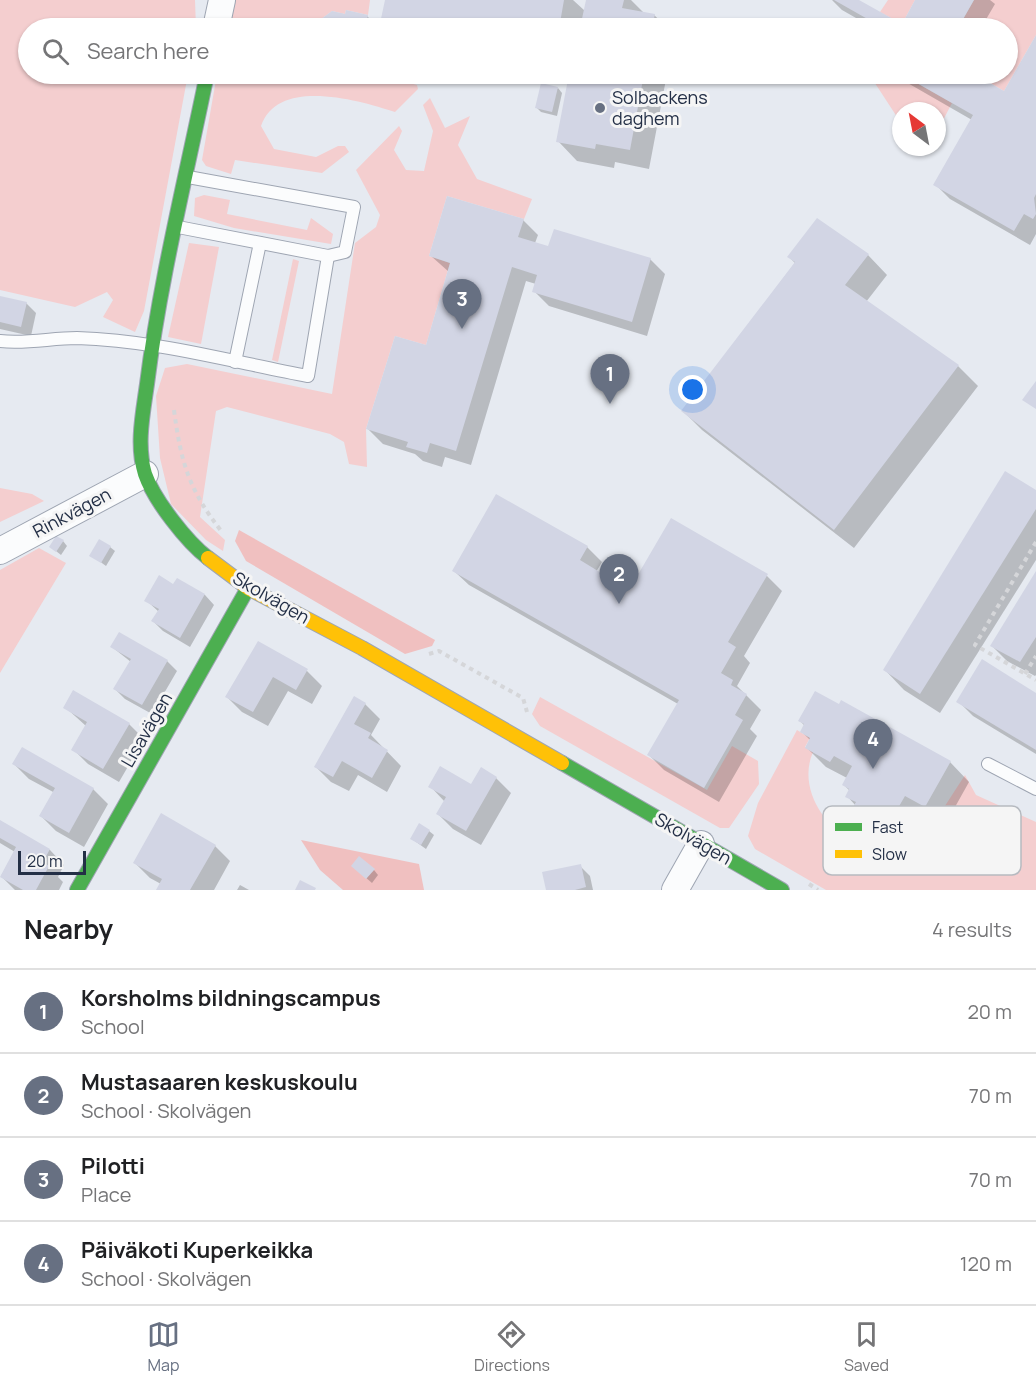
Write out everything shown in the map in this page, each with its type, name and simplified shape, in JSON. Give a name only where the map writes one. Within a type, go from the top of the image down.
[{"type":"street","points":[[218,18],[222,0]]},
{"type":"street","name":"Skolvägen","points":[[205,84],[152,346],[140,441],[145,474],[154,493],[195,548],[248,588],[362,648],[782,890]]},
{"type":"street","name":"Rinkvägen","points":[[0,551],[145,474]]},
{"type":"street","name":"Lisavägen","points":[[77,890],[248,588]]},
{"type":"street","points":[[675,890],[701,844]]},
{"type":"lane","points":[[177,227],[328,256],[345,252],[354,207],[187,177]]},
{"type":"lane","points":[[235,362],[260,243]]},
{"type":"lane","points":[[0,341],[23,344],[77,338],[152,346],[308,376],[328,256]]},
{"type":"lane","points":[[988,765],[1036,789]]},
{"type":"path","points":[[146,398],[172,400],[180,454],[188,478],[196,495],[229,538]]},
{"type":"path","points":[[1036,542],[975,645],[1036,680]]},
{"type":"path","points":[[419,658],[439,651],[523,698],[529,717]]},
{"type":"path","points":[[1025,674],[1036,656]]},
{"type":"path","points":[[808,884],[818,890]]},
{"type":"shaded area","points":[[0,0],[195,0],[196,18],[18,18],[18,84],[186,84],[144,311],[135,332],[103,317],[113,300],[107,292],[75,307],[0,290]]},
{"type":"shaded area","points":[[233,0],[370,0],[368,15],[346,10],[345,14],[332,11],[323,18],[229,18]]},
{"type":"shaded area","points":[[888,0],[915,0],[905,18],[891,18],[880,12]]},
{"type":"shaded area","points":[[974,0],[1036,0],[1036,35],[1018,66],[1018,18],[964,18]]},
{"type":"shaded area","points":[[215,84],[417,85],[418,89],[395,112],[361,102],[320,96],[284,101],[270,111],[261,126],[274,149],[316,157],[338,146],[345,146],[349,152],[322,173],[235,160],[231,174],[206,166],[202,160]]},
{"type":"shaded area","points":[[876,84],[919,84],[952,103],[946,114],[946,102],[892,102],[892,109]]},
{"type":"shaded area","points":[[992,84],[1008,84],[1004,91]]},
{"type":"shaded area","points":[[430,98],[445,128],[470,116],[458,145],[477,179],[532,199],[524,219],[447,196],[429,256],[450,263],[426,345],[395,336],[366,429],[367,467],[349,464],[344,442],[330,434],[227,407],[216,411],[200,517],[225,540],[223,551],[206,540],[171,504],[160,458],[156,396],[165,368],[187,364],[332,394],[355,243],[376,227],[380,215],[356,170],[399,126],[402,131],[394,150],[406,170],[424,171],[433,131],[423,105]]},
{"type":"shaded area","points":[[204,195],[230,200],[227,214],[307,230],[311,218],[333,234],[331,244],[234,228],[194,216],[195,198]]},
{"type":"shaded area","points":[[189,243],[219,247],[201,344],[168,337]]},
{"type":"shaded area","points":[[293,259],[299,261],[278,362],[272,360]]},
{"type":"shaded area","points":[[0,488],[32,494],[44,501],[0,522]]},
{"type":"shaded area","points":[[239,530],[435,640],[432,646],[405,654],[246,561],[235,541]]},
{"type":"shaded area","points":[[39,548],[66,563],[0,673],[0,570]]},
{"type":"shaded area","points":[[540,697],[707,790],[732,746],[758,761],[759,784],[729,828],[720,828],[540,726],[532,714]]},
{"type":"shaded area","points":[[797,730],[810,738],[805,747],[813,752],[809,765],[809,778],[811,791],[823,815],[823,875],[1021,875],[1021,815],[1036,822],[1036,890],[826,890],[755,849],[748,836],[758,803]]},
{"type":"shaded area","points":[[965,775],[976,795],[1000,806],[945,806]]},
{"type":"shaded area","points":[[301,840],[419,864],[424,890],[343,890],[320,870]]},
{"type":"building","points":[[385,0],[564,0],[561,18],[381,18]]},
{"type":"building","points":[[586,0],[624,0],[622,8],[655,14],[654,18],[582,18]]},
{"type":"building","points":[[834,0],[859,0],[891,18],[866,18]]},
{"type":"building","points":[[915,0],[974,0],[964,18],[905,18]]},
{"type":"building","points":[[346,10],[368,15],[367,18],[323,18],[332,11],[345,14]]},
{"type":"building","points":[[1036,35],[1036,194],[1034,198],[1036,214],[1033,219],[1024,214],[1014,231],[933,185],[973,115],[919,84],[992,84],[1004,91],[1008,84],[1018,84],[1018,66]]},
{"type":"building","points":[[541,84],[558,87],[552,112],[535,108]]},
{"type":"building","name":"Solbackens daghem","points":[[567,84],[642,84],[630,150],[596,144],[595,149],[556,142]]},
{"type":"building","points":[[447,196],[524,219],[518,237],[548,246],[554,229],[651,258],[632,322],[532,292],[537,275],[512,267],[456,451],[430,443],[427,453],[406,447],[408,442],[366,429],[395,336],[426,345],[450,263],[429,256]]},
{"type":"building","points":[[817,218],[869,254],[845,285],[959,365],[834,530],[681,411],[795,262],[787,257]]},
{"type":"building","points":[[0,296],[27,302],[21,327],[0,322]]},
{"type":"building","points":[[1036,381],[1036,409],[1022,400]]},
{"type":"building","points":[[1005,471],[1036,490],[1036,509],[920,694],[883,670]]},
{"type":"building","points":[[496,494],[588,546],[580,560],[629,590],[671,518],[768,574],[728,642],[736,647],[721,673],[733,680],[731,685],[747,694],[735,715],[743,720],[704,788],[647,755],[679,700],[452,571]]},
{"type":"building","points":[[56,536],[64,540],[56,552],[49,547]]},
{"type":"building","points":[[99,539],[111,546],[101,563],[89,556]]},
{"type":"building","points":[[1036,571],[1036,637],[1020,662],[990,646]]},
{"type":"building","points":[[159,575],[173,584],[177,578],[205,594],[180,638],[151,621],[159,609],[144,601]]},
{"type":"building","points":[[119,632],[168,660],[142,705],[113,689],[131,659],[110,647]]},
{"type":"building","points":[[258,641],[308,669],[296,690],[273,677],[253,712],[225,697]]},
{"type":"building","points":[[982,659],[1036,693],[1036,750],[956,702]]},
{"type":"building","points":[[73,690],[130,723],[103,769],[71,750],[87,722],[63,708]]},
{"type":"building","points":[[815,691],[839,704],[841,700],[951,761],[926,806],[905,796],[899,806],[854,806],[856,802],[845,797],[849,789],[842,785],[852,766],[834,756],[830,762],[805,748],[810,738],[800,732],[804,724],[798,721]]},
{"type":"building","points":[[354,696],[366,703],[354,724],[371,733],[368,738],[388,750],[372,778],[342,761],[333,777],[314,767]]},
{"type":"building","points":[[22,747],[94,788],[69,833],[39,816],[55,788],[12,764]]},
{"type":"building","points":[[440,766],[471,784],[481,767],[497,777],[466,831],[436,814],[446,797],[428,787]]},
{"type":"building","points":[[161,813],[216,845],[190,890],[156,890],[162,879],[133,863]]},
{"type":"building","points":[[0,820],[50,849],[43,862],[49,866],[36,890],[23,890],[0,877],[16,847],[0,838]]},
{"type":"building","points":[[419,823],[430,830],[421,845],[410,839]]},
{"type":"building","points":[[359,856],[375,869],[366,879],[351,866]]},
{"type":"building","points":[[581,864],[586,887],[575,890],[546,890],[542,872]]},
{"type":"building","points":[[300,880],[316,888],[315,890],[295,890]]},
{"type":"traffic: fast","points":[[205,84],[152,345],[141,429],[141,452],[145,474],[163,508],[181,531],[208,558]]},
{"type":"traffic: fast","points":[[77,890],[248,588]]},
{"type":"traffic: fast","points":[[562,763],[782,890]]},
{"type":"traffic: slow","points":[[208,558],[248,588],[362,648],[562,763]]},
{"type":"place","name":"Solbackens daghem","points":[[600,108]]},
{"type":"place","name":"Pilotti","points":[[462,329]]},
{"type":"place","name":"Korsholms bildningscampus","points":[[610,404]]},
{"type":"place","name":"Mustasaaren keskuskoulu","points":[[619,604]]},
{"type":"place","name":"Päiväkoti Kuperkeikka","points":[[873,769]]}]
